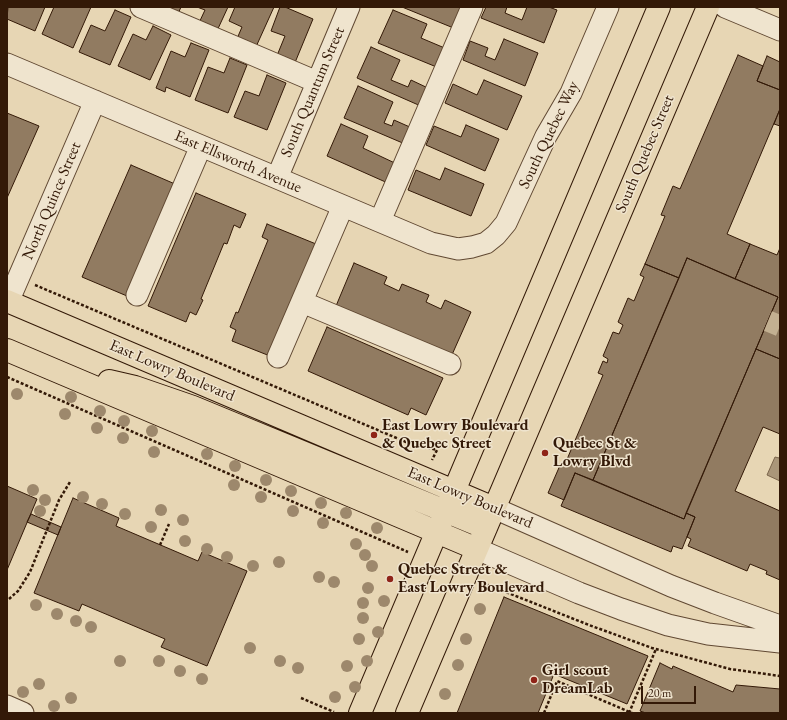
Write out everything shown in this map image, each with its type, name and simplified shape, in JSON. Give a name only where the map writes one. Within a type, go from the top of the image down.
[{"type":"main road","points":[[360,713],[659,7]]},
{"type":"main road","name":"South Quebec Street","points":[[407,713],[708,7]]},
{"type":"main road","name":"East Lowry Boulevard","points":[[8,301],[494,508]]},
{"type":"main road","points":[[7,350],[477,549]]},
{"type":"main road","points":[[40,364],[135,387],[193,407],[486,528]]},
{"type":"street","points":[[141,7],[317,82]]},
{"type":"street","name":"South Quantum Street","points":[[277,178],[349,7]]},
{"type":"street","points":[[380,222],[472,7]]},
{"type":"street","name":"South Quebec Way","points":[[472,247],[486,243],[496,235],[506,223],[546,136],[571,93],[608,7]]},
{"type":"street","points":[[725,7],[780,30]]},
{"type":"street","name":"East Ellsworth Avenue","points":[[7,64],[431,243],[458,249],[472,247]]},
{"type":"street","name":"North Quince Street","points":[[8,301],[95,101]]},
{"type":"street","points":[[137,295],[201,146]]},
{"type":"street","points":[[278,357],[343,206]]},
{"type":"street","points":[[302,302],[450,364]]},
{"type":"street","name":"East Lowry Boulevard","points":[[494,508],[672,586],[780,626]]},
{"type":"street","points":[[477,549],[579,593],[668,625],[708,634],[780,642]]},
{"type":"street","points":[[7,706],[24,713]]},
{"type":"path","points":[[18,278],[399,439],[437,450]]},
{"type":"path","points":[[7,376],[396,547]]},
{"type":"path","points":[[9,599],[18,591],[30,572],[59,500],[70,482]]},
{"type":"path","points":[[160,545],[169,524]]},
{"type":"path","points":[[498,590],[656,649],[730,669],[780,676]]},
{"type":"path","points":[[544,713],[557,681],[630,713],[656,649]]},
{"type":"path","points":[[302,698],[334,712]]},
{"type":"shaded area","points":[[780,456],[780,481],[767,475],[775,457],[779,458]]},
{"type":"building","points":[[8,7],[45,7],[35,31],[7,19]]},
{"type":"building","points":[[54,7],[91,7],[73,48],[42,34]]},
{"type":"building","points":[[163,7],[181,7],[177,16]]},
{"type":"building","points":[[197,7],[228,7],[216,33],[198,25],[205,10]]},
{"type":"building","points":[[235,7],[274,7],[255,49],[236,41],[242,27],[229,21]]},
{"type":"building","points":[[280,7],[285,7],[313,19],[294,65],[276,58],[285,36],[271,31]]},
{"type":"building","points":[[402,7],[461,7],[456,29]]},
{"type":"building","points":[[486,7],[507,7],[505,13],[522,20],[527,7],[549,7],[557,10],[544,43],[481,18]]},
{"type":"building","points":[[115,10],[131,17],[110,65],[79,52],[91,25],[105,31]]},
{"type":"building","points":[[393,10],[427,24],[421,38],[447,49],[439,68],[378,43]]},
{"type":"building","points":[[153,26],[171,35],[150,80],[118,66],[133,34],[146,40]]},
{"type":"building","points":[[504,39],[538,53],[525,86],[463,60],[470,41],[488,48],[485,56],[495,60]]},
{"type":"building","points":[[191,43],[209,50],[190,97],[166,87],[165,92],[156,88],[171,51],[185,57]]},
{"type":"building","points":[[371,47],[400,60],[391,80],[408,87],[411,80],[430,89],[423,107],[357,78]]},
{"type":"building","points":[[738,55],[763,66],[757,81],[780,90],[780,109],[727,234],[750,244],[735,279],[687,258],[679,278],[645,264],[665,216],[661,215],[673,186],[680,189]]},
{"type":"building","points":[[767,56],[780,62],[780,90],[757,81]]},
{"type":"building","points":[[230,58],[247,65],[228,113],[195,100],[208,67],[224,73]]},
{"type":"building","points":[[267,75],[286,83],[267,130],[234,117],[245,91],[259,96]]},
{"type":"building","points":[[484,80],[522,96],[507,130],[445,103],[453,84],[477,95]]},
{"type":"building","points":[[358,86],[393,102],[384,123],[392,126],[394,120],[412,128],[405,144],[344,118]]},
{"type":"building","points":[[780,109],[780,126],[774,124]]},
{"type":"building","points":[[7,113],[39,126],[7,198]]},
{"type":"building","points":[[341,124],[368,136],[363,148],[399,165],[390,184],[327,156]]},
{"type":"building","points":[[466,125],[499,139],[485,171],[426,145],[434,126],[461,137]]},
{"type":"building","points":[[131,165],[175,184],[127,296],[82,277]]},
{"type":"building","points":[[445,168],[484,184],[471,216],[408,190],[416,170],[440,180]]},
{"type":"building","points":[[196,193],[246,214],[240,228],[234,225],[227,244],[224,243],[196,315],[190,312],[186,322],[148,306]]},
{"type":"building","points":[[267,224],[316,244],[270,356],[232,341],[236,330],[230,327],[236,312],[238,313],[268,240],[262,237]]},
{"type":"building","points":[[750,244],[777,255],[780,248],[780,359],[756,349],[778,297],[735,279]]},
{"type":"building","points":[[687,258],[778,297],[684,519],[593,480]]},
{"type":"building","points":[[354,263],[387,277],[384,284],[399,291],[402,284],[429,295],[426,302],[441,309],[445,300],[471,312],[451,357],[336,306]]},
{"type":"building","points":[[645,264],[679,278],[593,480],[575,473],[564,500],[548,493],[561,463],[565,464],[603,375],[598,373],[603,361],[607,363],[608,359],[603,356],[613,332],[619,334],[623,325],[618,322],[628,298],[634,301],[644,277],[640,275]]},
{"type":"building","points":[[327,327],[443,378],[426,415],[411,408],[408,415],[308,371]]},
{"type":"building","points":[[756,349],[780,359],[780,434],[763,427],[735,491],[780,511],[780,580],[766,574],[767,571],[750,564],[747,571],[688,546],[691,539],[687,537],[695,517],[686,513]]},
{"type":"building","points":[[575,473],[684,519],[686,513],[695,517],[682,549],[673,546],[671,552],[561,506]]},
{"type":"building","points":[[7,486],[37,499],[7,570]]},
{"type":"building","points":[[73,498],[119,518],[116,526],[198,561],[202,552],[247,571],[207,666],[161,647],[165,639],[82,604],[79,611],[34,593]]},
{"type":"building","points":[[31,514],[61,527],[58,535],[27,522]]},
{"type":"building","points":[[504,597],[648,656],[627,704],[554,674],[538,713],[457,713]]},
{"type":"building","points":[[660,663],[672,669],[673,666],[733,692],[736,685],[780,689],[780,713],[646,713],[640,711]]},
{"type":"tunnel","points":[[768,321],[780,326]]},
{"type":"place","name":"East Lowry Boulevard & Quebec Street","points":[[374,435]]},
{"type":"place","name":"Quebec St & Lowry Blvd","points":[[545,453]]},
{"type":"place","name":"Quebec Street & East Lowry Boulevard","points":[[390,579]]},
{"type":"place","name":"Girl scout DreamLab","points":[[534,680]]}]
